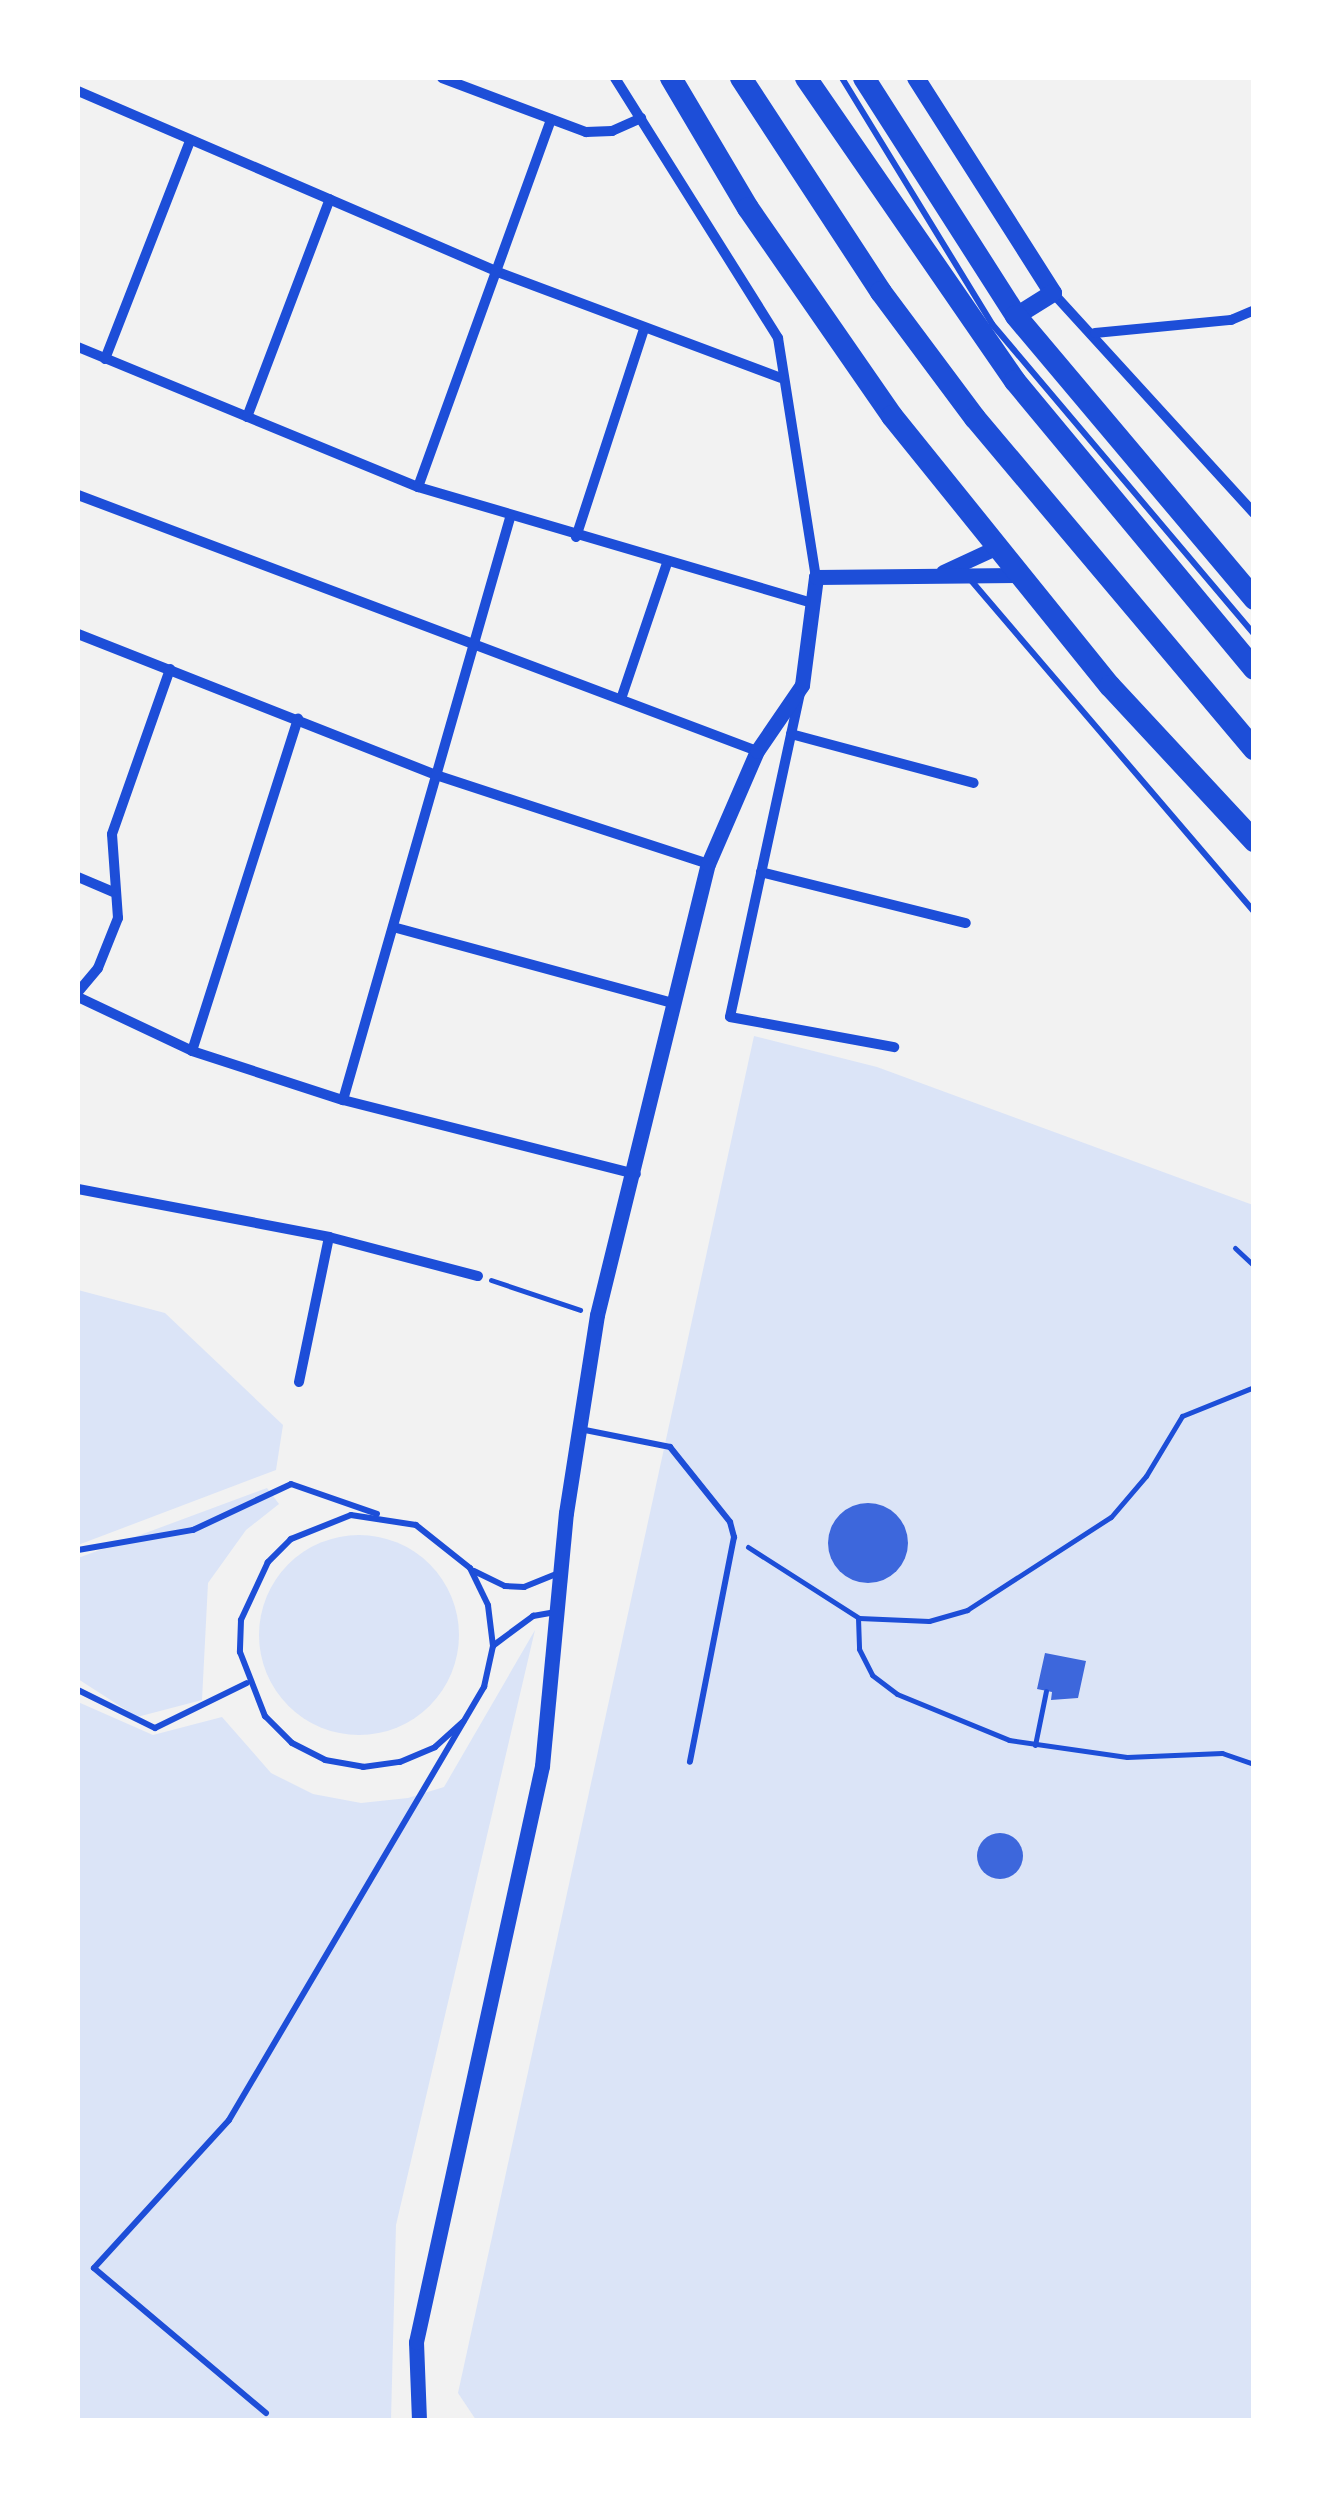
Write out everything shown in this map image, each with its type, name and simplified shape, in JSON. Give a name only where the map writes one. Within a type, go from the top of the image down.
[{"type":"highway","points":[[672,78],[790,270],[994,548],[1254,841]]},
{"type":"highway","points":[[742,78],[881,292],[975,418],[1254,749]]},
{"type":"highway","points":[[806,78],[1015,381],[1254,669]]},
{"type":"highway","points":[[861,78],[1016,316],[1254,599]]},
{"type":"main road","points":[[916,78],[1053,292],[1016,316]]},
{"type":"street","points":[[442,78],[586,132],[612,130],[642,118]]},
{"type":"street","points":[[616,78],[778,338],[781,378],[816,577],[802,685],[730,1017],[894,1047]]},
{"type":"street","points":[[78,91],[496,271],[781,378]]},
{"type":"street","points":[[418,487],[551,119]]},
{"type":"street","points":[[106,359],[189,142]]},
{"type":"street","points":[[247,417],[330,199]]},
{"type":"street","points":[[1053,292],[1095,333],[1254,513]]},
{"type":"street","points":[[1095,333],[1232,320],[1254,310]]},
{"type":"street","points":[[576,537],[644,329]]},
{"type":"street","points":[[78,347],[418,487],[510,518],[812,604]]},
{"type":"street","points":[[1240,499],[1254,492]]},
{"type":"street","points":[[78,495],[757,750]]},
{"type":"street","points":[[343,1100],[510,518]]},
{"type":"street","points":[[964,570],[994,548]]},
{"type":"street","points":[[621,699],[668,563]]},
{"type":"street","points":[[816,577],[934,576],[964,570],[1016,575]]},
{"type":"street","points":[[78,634],[436,775],[708,864]]},
{"type":"street","points":[[170,669],[112,834],[118,918],[98,968],[78,995],[192,1051],[343,1100],[637,1174]]},
{"type":"street","points":[[419,2420],[416,2342],[542,1766],[560,1572],[597,1316],[637,1174],[708,864],[757,750],[802,685]]},
{"type":"street","points":[[192,1051],[298,719]]},
{"type":"street","points":[[791,734],[974,782]]},
{"type":"street","points":[[761,872],[966,924]]},
{"type":"street","points":[[78,877],[114,892]]},
{"type":"street","points":[[392,927],[677,1004]]},
{"type":"street","points":[[78,1189],[328,1237],[478,1276]]},
{"type":"street","points":[[299,1382],[328,1237]]},
{"type":"lane","points":[[842,78],[992,324],[1254,634]]},
{"type":"lane","points":[[861,78],[1007,321],[1254,614]]},
{"type":"lane","points":[[964,570],[1254,912]]},
{"type":"lane","points":[[578,1429],[670,1447],[730,1522],[734,1537],[690,1762]]},
{"type":"lane","points":[[78,1550],[193,1530],[291,1484],[416,1525],[486,1580],[524,1587],[560,1572]]},
{"type":"lane","points":[[383,1516],[320,1524],[268,1562],[241,1620],[247,1683],[265,1716],[292,1742],[344,1764],[400,1762],[435,1747],[464,1722]]},
{"type":"lane","points":[[266,2412],[94,2268],[229,2120],[484,1687],[493,1646],[488,1606],[470,1568]]},
{"type":"lane","points":[[493,1646],[534,1616],[558,1612]]},
{"type":"lane","points":[[78,1690],[155,1728],[247,1683]]},
{"type":"path","points":[[1236,1248],[1254,1266]]},
{"type":"path","points":[[478,1276],[597,1316]]},
{"type":"path","points":[[734,1537],[858,1618],[929,1621],[967,1610],[1111,1517],[1146,1476],[1182,1416],[1254,1387]]},
{"type":"path","points":[[858,1618],[858,1649],[872,1675],[897,1694],[1034,1746],[1128,1757],[1222,1754],[1254,1764]]},
{"type":"path","points":[[1034,1746],[1046,1691]]},
{"type":"shaded area","points":[[754,1036],[877,1067],[1253,1205],[1253,2420],[476,2420],[458,2393]]},
{"type":"shaded area","points":[[78,1290],[165,1313],[283,1425],[276,1470],[78,1545]]},
{"type":"shaded area","points":[[267,1488],[279,1504],[246,1530],[208,1583],[202,1700],[137,1717],[78,1679],[78,1558]]},
{"type":"shaded area","points":[[359,1535],[397,1542],[430,1564],[452,1597],[459,1635],[452,1673],[430,1706],[397,1728],[359,1735],[321,1728],[288,1706],[266,1673],[259,1635],[266,1597],[288,1564],[321,1542]]},
{"type":"shaded area","points":[[535,1630],[396,2225],[391,2420],[78,2420],[78,1702],[153,1735],[222,1717],[271,1773],[313,1794],[361,1803],[408,1798],[444,1787]]},
{"type":"building","points":[[860,1503],[876,1503],[897,1514],[908,1543],[897,1572],[876,1583],[860,1583],[846,1577],[834,1565],[828,1551],[828,1535],[834,1521],[846,1509]]},
{"type":"building","points":[[1045,1653],[1086,1661],[1078,1698],[1051,1700],[1052,1692],[1037,1689]]},
{"type":"building","points":[[1000,1833],[1016,1840],[1023,1856],[1016,1872],[1000,1879],[984,1872],[977,1856],[984,1840]]}]
